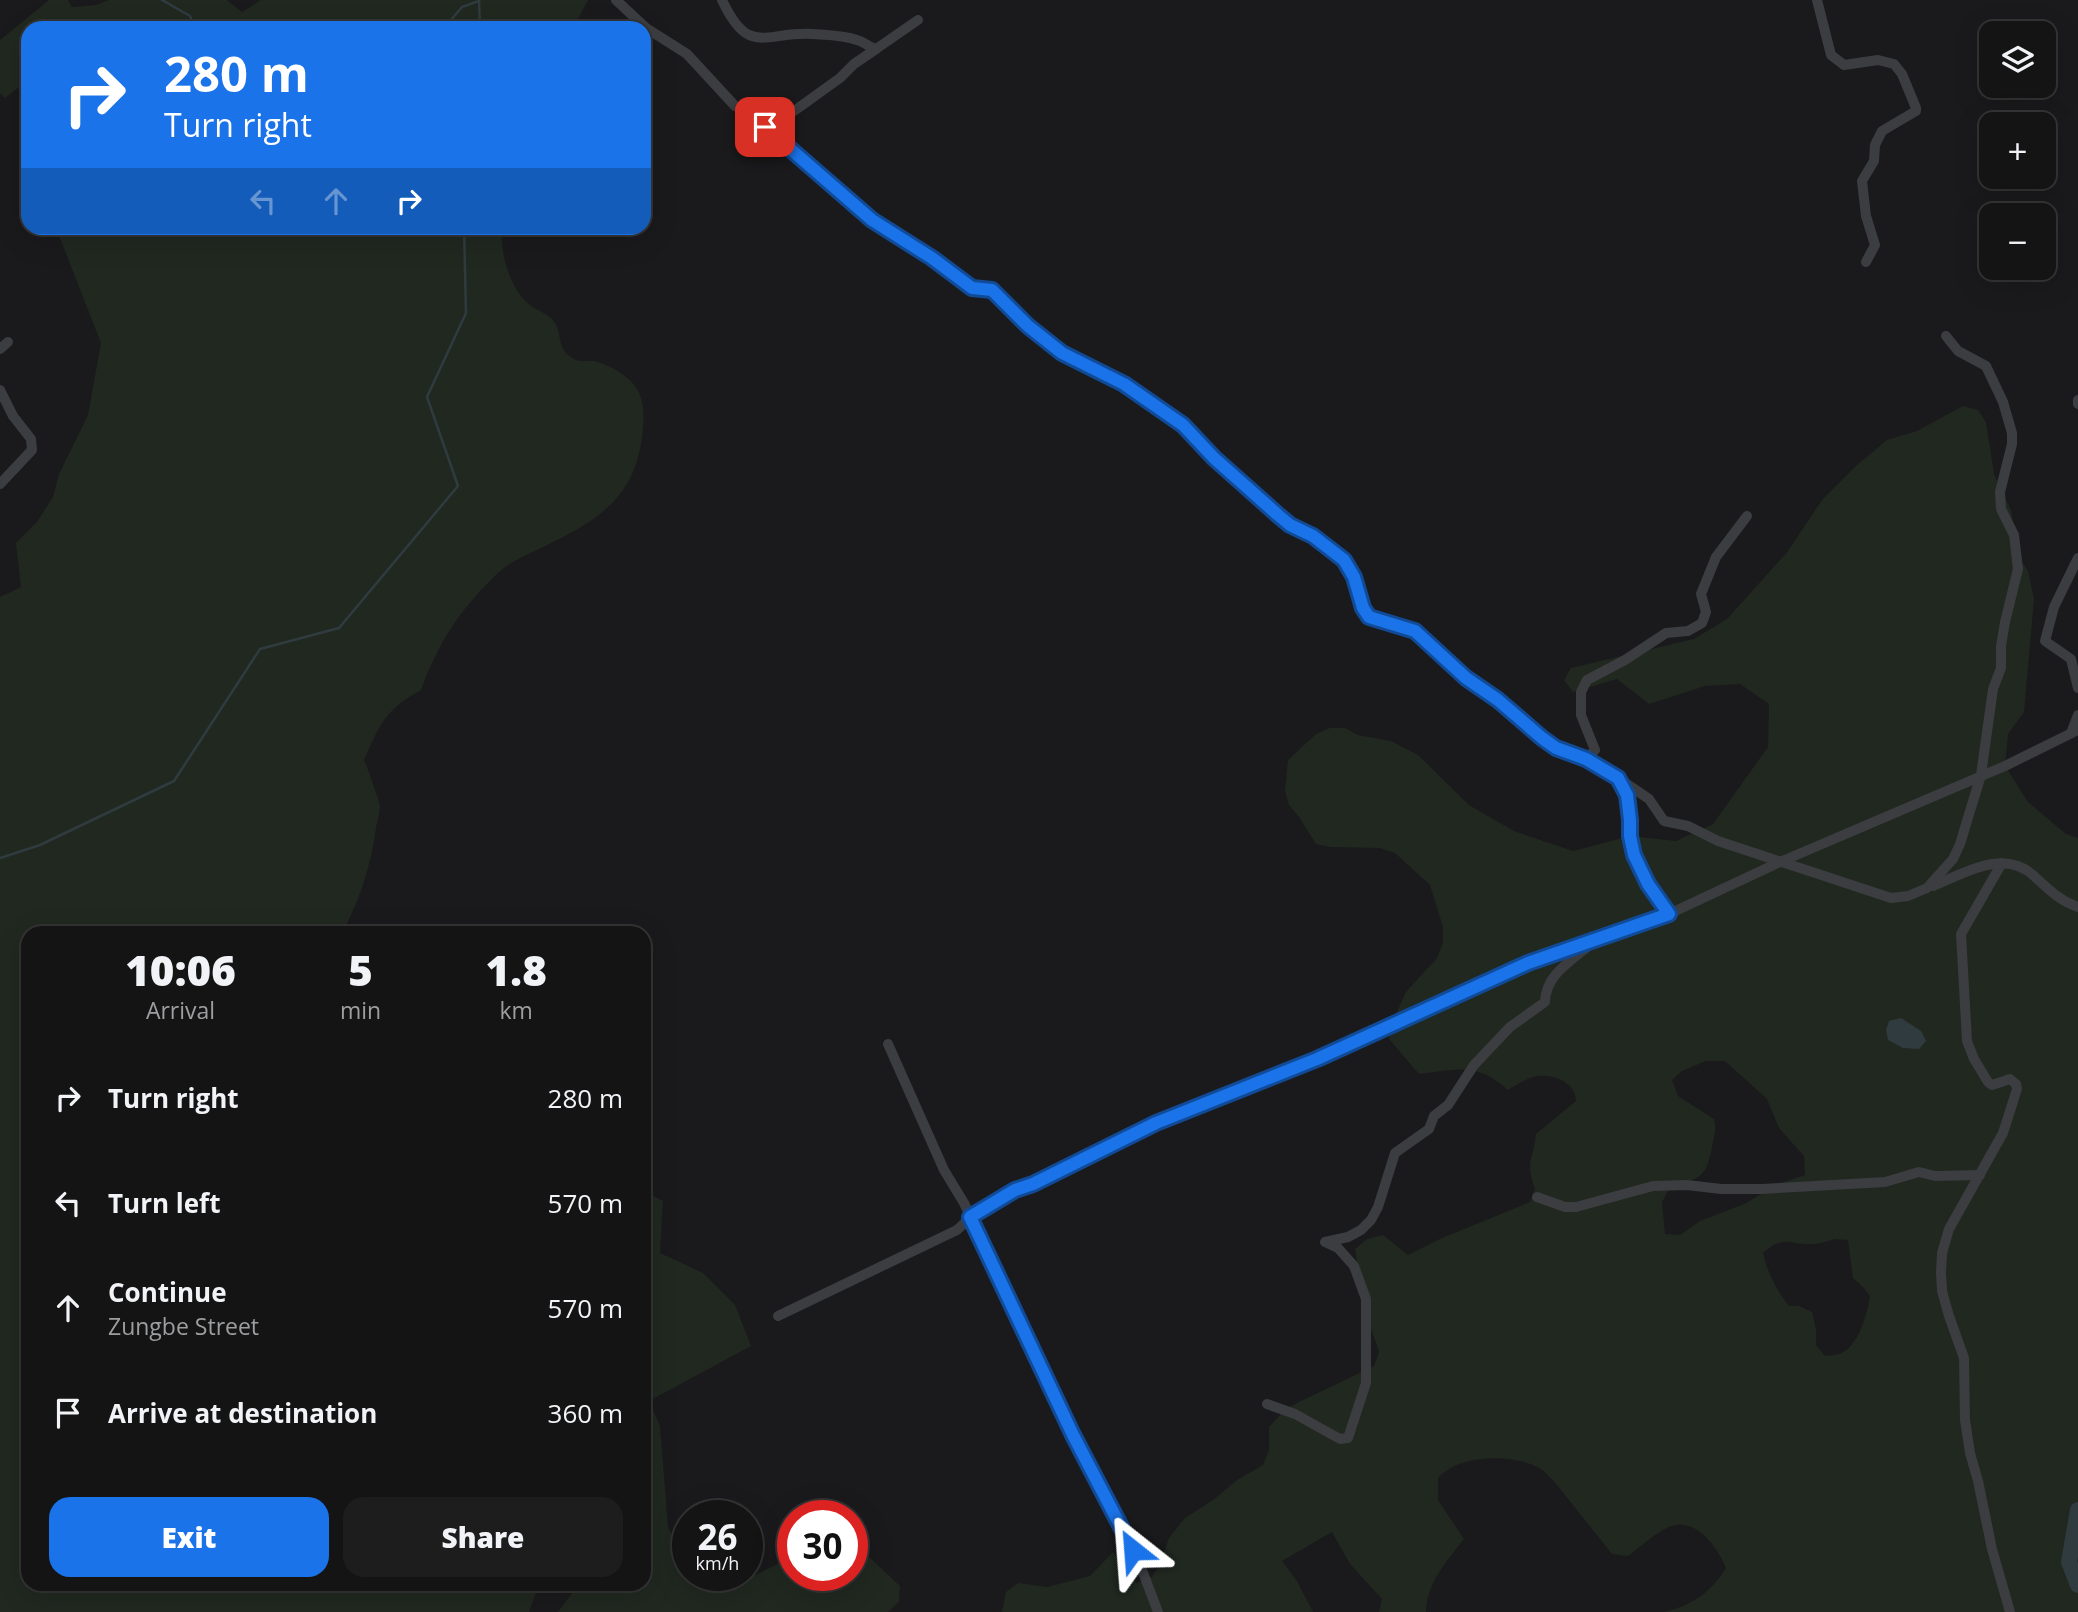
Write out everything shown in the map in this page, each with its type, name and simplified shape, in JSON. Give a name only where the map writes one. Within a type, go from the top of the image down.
[{"type":"street","points":[[616,0],[638,21]]},
{"type":"street","points":[[722,0],[733,23],[750,36],[776,38],[795,34],[821,34],[858,40],[876,49]]},
{"type":"street","points":[[1817,0],[1831,55],[1844,65],[1878,60],[1894,64],[1902,74],[1916,108],[1916,111],[1882,131],[1875,145],[1874,160],[1862,181],[1866,216],[1875,246],[1866,262]]},
{"type":"street","points":[[758,122],[769,121],[793,111],[918,20]]},
{"type":"street","points":[[651,31],[687,54],[735,106],[748,112],[872,220],[932,258],[972,288],[992,290],[1028,326],[1062,353],[1124,384],[1183,425],[1214,458],[1278,515],[1290,525],[1313,536],[1344,560],[1354,577],[1363,608],[1369,617],[1415,631],[1466,678],[1498,700],[1522,723],[1556,748],[1586,759],[1618,778],[1648,799],[1664,821],[1688,826],[1718,841],[1891,898],[1908,897],[1967,871],[2002,863],[2017,864],[2053,894],[2078,907]]},
{"type":"street","points":[[1927,888],[1957,852],[1981,775],[1993,690],[2001,668],[2005,622],[2018,569],[2014,535],[2001,509],[2000,492],[2006,474],[2012,433],[1996,384],[1986,366],[1958,351],[1946,336]]},
{"type":"street","points":[[0,390],[13,416],[32,439],[32,450],[0,484]]},
{"type":"street","points":[[1586,759],[1595,750],[1581,715],[1581,692],[1587,680],[1625,660],[1666,633],[1688,631],[1702,623],[1706,612],[1701,594],[1716,557],[1747,516]]},
{"type":"street","points":[[2078,558],[2054,607],[2045,641],[2071,659],[2078,688]]},
{"type":"street","points":[[778,1316],[957,1230],[970,1217],[1015,1190],[1033,1184],[1156,1123],[1317,1059],[1528,963],[1669,914],[2074,731],[2078,715]]},
{"type":"street","points":[[1618,778],[1627,795],[1634,855],[1648,884],[1669,914]]},
{"type":"street","points":[[2002,863],[1961,934],[1967,1041],[1988,1082],[1992,1085],[2010,1079],[2017,1089],[2003,1133],[1949,1229],[1942,1253],[1942,1291],[1964,1358],[1965,1420],[1969,1454],[2010,1612]]},
{"type":"street","points":[[1267,1404],[1295,1414],[1340,1439],[1348,1438],[1366,1383],[1366,1299],[1349,1258],[1338,1248],[1325,1242],[1348,1237],[1371,1220],[1378,1207],[1395,1153],[1429,1129],[1434,1116],[1448,1105],[1474,1065],[1510,1027],[1545,1002],[1545,989],[1553,975],[1597,939]]},
{"type":"street","points":[[888,1044],[944,1170],[970,1217],[1073,1435],[1139,1562],[1158,1612]]},
{"type":"street","points":[[1537,1197],[1565,1207],[1576,1207],[1653,1186],[1762,1189],[1885,1182],[1919,1172],[1935,1176],[1980,1175]]},
{"type":"shaded area","points":[[49,0],[68,0],[72,7],[96,5],[109,0],[227,0],[242,12],[261,0],[588,0],[577,21],[23,21]]},
{"type":"shaded area","points":[[21,23],[21,85],[5,98],[0,93],[0,40]]},
{"type":"shaded area","points":[[59,235],[502,235],[504,259],[516,290],[555,323],[562,347],[568,355],[577,360],[594,361],[617,370],[632,382],[639,392],[643,410],[642,437],[638,459],[621,493],[608,507],[578,529],[514,561],[499,572],[452,626],[435,656],[421,690],[391,711],[380,727],[364,760],[380,806],[379,814],[364,882],[345,926],[21,926],[21,1591],[536,1591],[529,1612],[0,1612],[0,597],[21,587],[16,543],[37,522],[53,497],[59,474],[88,415],[101,343]]},
{"type":"shaded area","points":[[1963,406],[1978,410],[1986,422],[1994,474],[2011,510],[2019,557],[2028,571],[2034,599],[2024,712],[2008,734],[2005,766],[2028,802],[2066,834],[2078,838],[2078,1612],[1664,1612],[1684,1606],[1700,1597],[1726,1568],[1705,1536],[1688,1526],[1679,1525],[1658,1533],[1628,1556],[1612,1554],[1542,1470],[1516,1460],[1487,1458],[1459,1464],[1438,1478],[1438,1500],[1464,1539],[1434,1582],[1426,1612],[1379,1612],[1382,1599],[1350,1564],[1332,1532],[1282,1561],[1297,1581],[1313,1612],[1002,1612],[1006,1592],[1018,1583],[1047,1587],[1090,1576],[1113,1552],[1128,1576],[1137,1583],[1152,1577],[1160,1564],[1169,1538],[1185,1518],[1237,1480],[1263,1465],[1269,1450],[1269,1427],[1285,1410],[1374,1366],[1379,1352],[1364,1308],[1355,1249],[1367,1239],[1383,1235],[1408,1255],[1530,1202],[1535,1189],[1530,1166],[1536,1134],[1576,1101],[1572,1088],[1554,1077],[1533,1077],[1508,1090],[1497,1081],[1476,1071],[1419,1074],[1389,1039],[1392,1023],[1406,992],[1437,958],[1443,943],[1443,927],[1430,885],[1395,853],[1380,848],[1316,844],[1289,805],[1285,791],[1288,760],[1316,734],[1330,728],[1345,728],[1358,735],[1391,741],[1418,755],[1469,805],[1514,831],[1573,851],[1630,836],[1676,841],[1713,824],[1768,747],[1769,704],[1740,684],[1705,686],[1649,704],[1617,679],[1573,692],[1564,680],[1571,668],[1694,639],[1727,619],[1788,551],[1822,500],[1857,465],[1887,440],[1917,431]],"holes":[[[1706,1061],[1725,1061],[1767,1099],[1779,1128],[1804,1156],[1805,1175],[1781,1183],[1744,1204],[1700,1221],[1680,1235],[1665,1234],[1662,1202],[1670,1187],[1695,1179],[1704,1172],[1710,1158],[1715,1130],[1714,1119],[1678,1096],[1672,1080],[1682,1071]],[[1835,1239],[1848,1240],[1853,1278],[1870,1296],[1864,1320],[1853,1343],[1842,1353],[1825,1356],[1816,1345],[1812,1312],[1799,1306],[1789,1306],[1773,1281],[1763,1253],[1782,1242],[1815,1244]]]},
{"type":"shaded area","points":[[1901,1018],[1921,1031],[1926,1041],[1919,1049],[1903,1048],[1888,1040],[1886,1030],[1889,1021]]},
{"type":"shaded area","points":[[651,1195],[663,1201],[660,1253],[703,1273],[735,1305],[751,1346],[651,1400]]},
{"type":"shaded area","points":[[651,1406],[660,1426],[668,1527],[672,1535],[672,1591],[763,1591],[763,1571],[777,1564],[777,1591],[868,1591],[868,1556],[900,1586],[899,1602],[888,1612],[558,1612],[574,1591],[651,1591]]},
{"type":"waterway","points":[[162,0],[190,16],[192,21]]},
{"type":"waterway","points":[[479,0],[480,21]]},
{"type":"waterway","points":[[450,21],[462,7],[479,1]]},
{"type":"waterway","points":[[0,858],[40,845],[174,781],[260,649],[339,628],[458,486],[427,397],[466,313],[464,235]]},
{"type":"waterway","points":[[2078,1510],[2069,1562],[2078,1585]]},
{"type":"route","points":[[765,127],[872,220],[932,258],[972,288],[992,290],[1028,326],[1062,353],[1124,384],[1183,425],[1214,458],[1278,515],[1290,525],[1313,536],[1344,560],[1354,577],[1363,608],[1369,617],[1415,631],[1466,678],[1498,700],[1542,738],[1556,748],[1586,759],[1618,778],[1627,795],[1634,855],[1648,884],[1669,914],[1528,963],[1317,1059],[1156,1123],[1033,1184],[1015,1190],[970,1217],[1073,1435],[1133,1550]]}]
